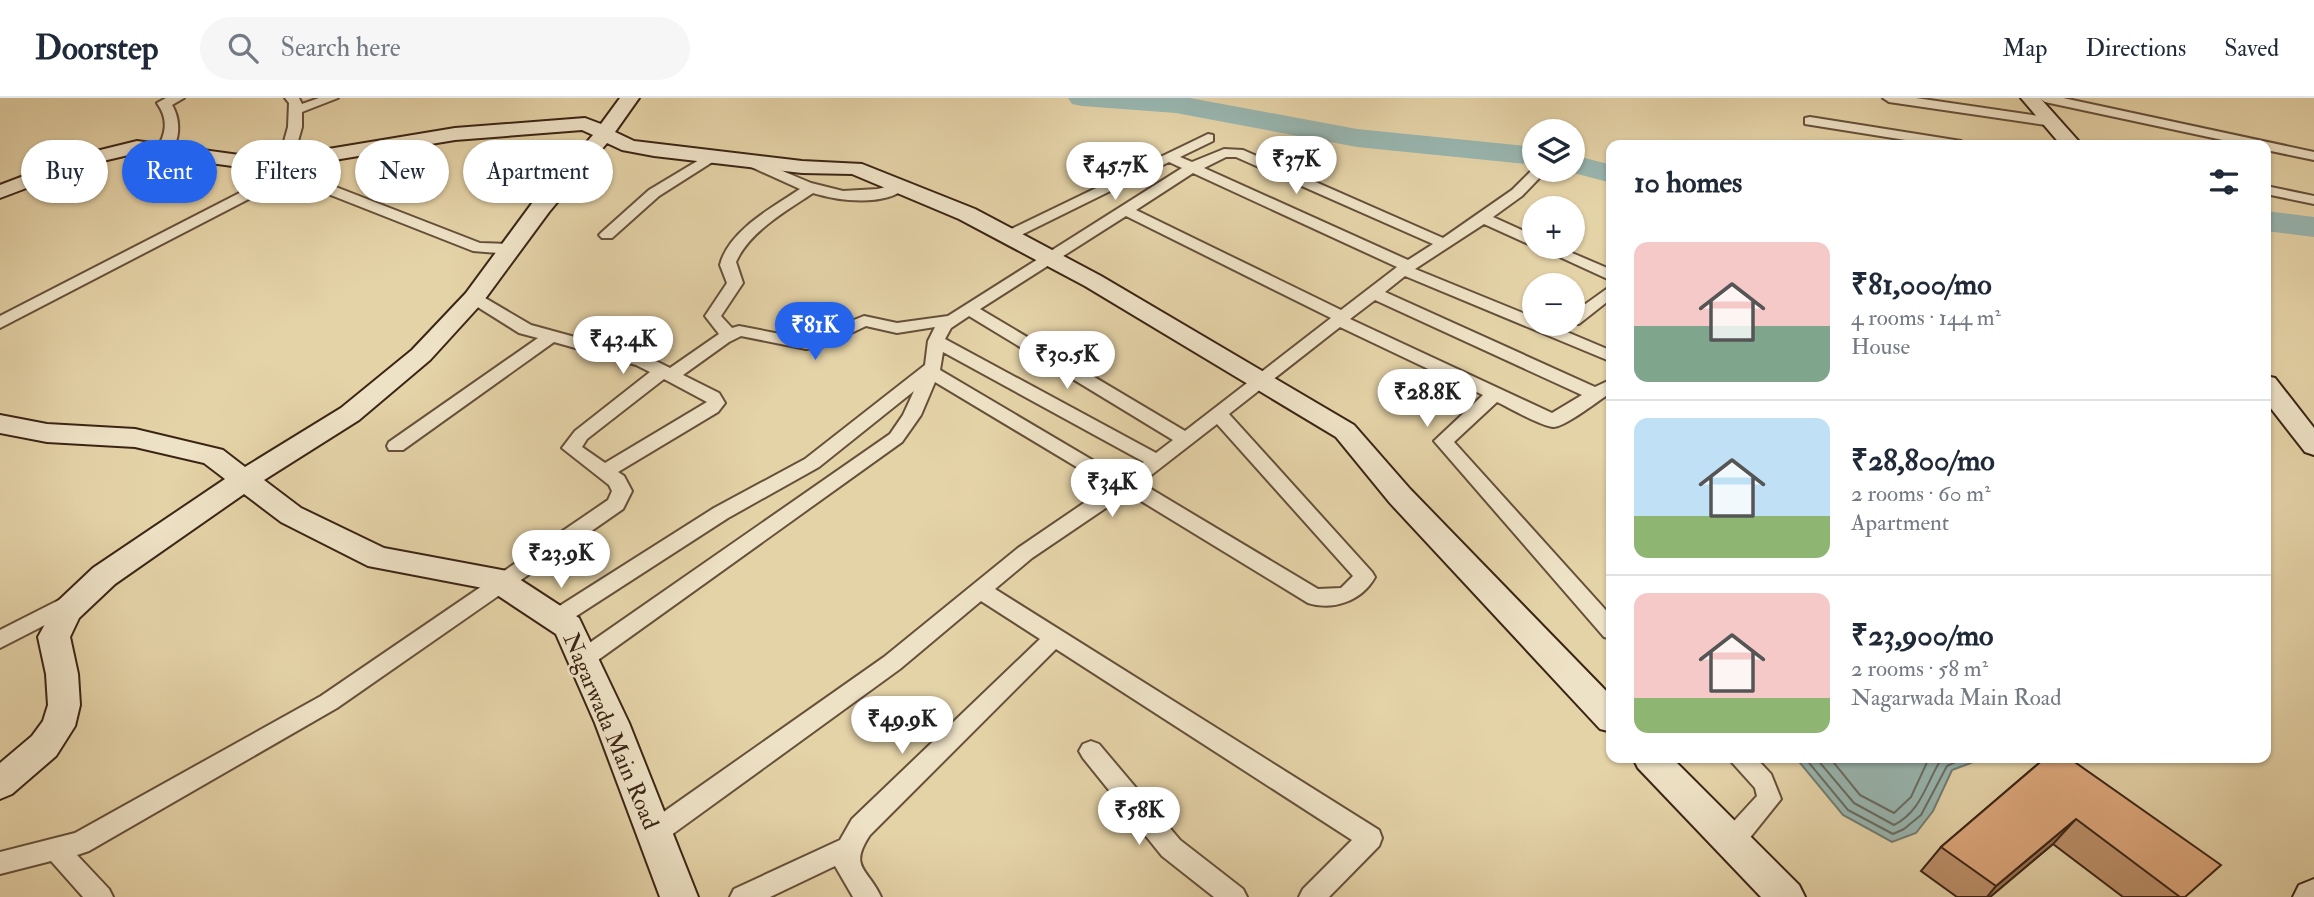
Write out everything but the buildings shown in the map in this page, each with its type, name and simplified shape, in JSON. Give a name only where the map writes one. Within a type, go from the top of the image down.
[{"type":"street","points":[[293,140],[295,127],[293,104],[332,98]]},
{"type":"street","points":[[0,784],[44,746],[58,726],[64,705],[62,674],[54,637],[68,610],[104,576],[244,480],[350,414],[421,355],[474,298],[541,206],[604,133],[630,98]]},
{"type":"street","points":[[1889,98],[2052,122]]},
{"type":"street","points":[[2030,98],[2068,140]]},
{"type":"street","points":[[2045,98],[2242,140]]},
{"type":"street","points":[[168,100],[174,131],[169,140]]},
{"type":"street","points":[[1810,121],[1930,140]]},
{"type":"street","points":[[341,157],[455,134],[585,124],[629,146],[754,163],[855,168],[967,214],[1093,281],[1345,431],[1409,506],[1606,713]]},
{"type":"street","points":[[1008,236],[1208,138]]},
{"type":"street","points":[[2271,146],[2314,156]]},
{"type":"street","points":[[0,192],[83,160],[122,150]]},
{"type":"street","points":[[583,659],[896,438],[911,422],[913,410],[932,369],[936,341],[944,325],[1192,168],[1224,153],[1238,153],[1445,244]]},
{"type":"street","points":[[1169,157],[1406,268],[1522,318]]},
{"type":"street","points":[[607,235],[654,193],[709,158]]},
{"type":"street","points":[[754,163],[841,197],[862,198],[900,187]]},
{"type":"street","points":[[654,833],[892,663],[1025,552],[1128,484],[1406,268],[1482,219],[1528,182]]},
{"type":"street","points":[[729,335],[713,316],[714,310],[735,283],[729,270],[730,258],[761,223],[812,187]]},
{"type":"street","points":[[2271,191],[2314,200]]},
{"type":"street","points":[[341,194],[478,248],[510,249]]},
{"type":"street","points":[[0,323],[231,198]]},
{"type":"street","points":[[1125,210],[1341,319],[1553,421],[1605,389]]},
{"type":"street","points":[[1482,219],[1522,236]]},
{"type":"street","points":[[1573,259],[1606,273]]},
{"type":"street","points":[[1373,293],[1605,389]]},
{"type":"street","points":[[1585,311],[1606,295]]},
{"type":"street","points":[[474,298],[512,323],[642,361],[709,392],[716,403],[712,408],[604,471]]},
{"type":"street","points":[[968,309],[1185,439]]},
{"type":"street","points":[[0,863],[80,843],[107,830],[328,702],[616,505],[622,491],[617,481],[571,448],[574,441],[667,373],[729,335],[748,331],[806,344],[816,343],[864,321],[897,328],[951,320]]},
{"type":"street","points":[[396,446],[552,336]]},
{"type":"street","points":[[1581,336],[1606,353]]},
{"type":"street","points":[[936,341],[1157,461]]},
{"type":"street","points":[[932,369],[1087,466]]},
{"type":"street","points":[[557,618],[721,513],[812,463],[932,369]]},
{"type":"street","points":[[2271,390],[2314,446]]},
{"type":"street","points":[[1496,394],[1443,441],[1606,624]]},
{"type":"street","points":[[1128,484],[1315,597],[1346,595],[1365,577],[1332,535],[1262,465],[1219,414]]},
{"type":"street","name":"Nagarwada Main Road","points":[[7,429],[135,438],[213,456],[291,515],[378,558],[496,579],[569,626],[679,897]]},
{"type":"street","points":[[980,590],[1370,838],[1312,897]]},
{"type":"street","points":[[0,640],[83,595]]},
{"type":"street","points":[[743,897],[846,849],[861,827],[1055,637]]},
{"type":"street","points":[[1091,751],[1171,848],[1234,897]]},
{"type":"street","points":[[1655,763],[1786,897]]},
{"type":"street","points":[[1731,842],[1769,799],[1769,790],[1764,781],[1745,763]]},
{"type":"street","points":[[846,849],[846,868],[868,897]]},
{"type":"street","points":[[56,850],[100,897]]},
{"type":"water","points":[[1800,763],[1971,763],[1952,770],[1933,811],[1916,833],[1892,842],[1843,815]]},
{"type":"waterway","points":[[1082,98],[1176,104],[1357,138],[1522,155]]},
{"type":"waterway","points":[[1585,167],[1606,172]]},
{"type":"waterway","points":[[2271,222],[2314,227]]}]
